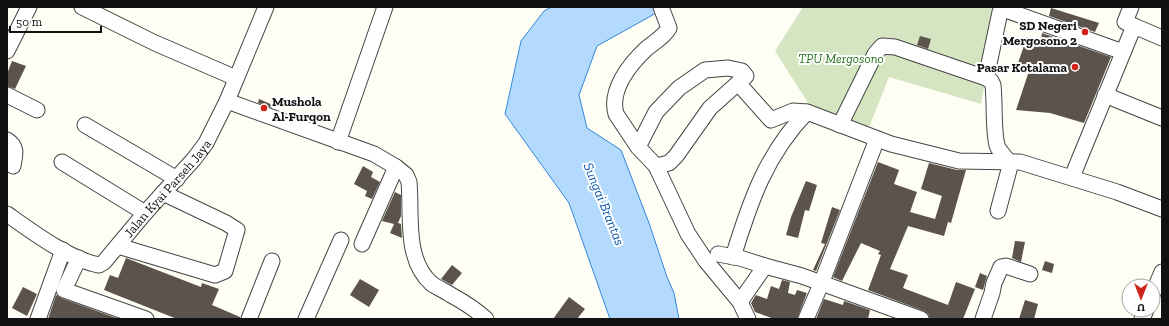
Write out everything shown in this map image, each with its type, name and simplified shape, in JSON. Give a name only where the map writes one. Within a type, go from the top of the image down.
[{"type":"street","points":[[7,51],[28,7]]},
{"type":"street","points":[[82,7],[155,43],[236,78]]},
{"type":"street","name":"Jalan Kyai Parseh Jaya","points":[[7,214],[63,250],[79,258],[99,265],[104,262],[145,213],[177,179],[206,143],[227,101],[266,7]]},
{"type":"street","points":[[338,142],[385,7]]},
{"type":"street","points":[[661,7],[669,23],[669,28],[631,65],[616,93],[614,108],[616,114],[638,147],[656,166],[688,234],[699,251],[740,302],[748,319]]},
{"type":"street","points":[[1131,7],[1125,22],[1162,38]]},
{"type":"street","points":[[986,78],[1000,12],[1003,9],[1123,52]]},
{"type":"street","points":[[1072,178],[1134,26]]},
{"type":"street","points":[[840,125],[875,54],[882,46],[895,47],[986,78],[991,81],[993,85],[995,137],[997,147],[1008,160],[1009,172],[998,211]]},
{"type":"street","points":[[638,147],[656,112],[679,88],[704,70],[728,68],[742,71],[746,76],[710,108],[676,156],[669,163],[656,166]]},
{"type":"street","points":[[738,83],[771,120],[793,111],[806,112],[891,144],[959,161],[1008,160],[1032,165],[1162,209]]},
{"type":"street","points":[[7,95],[37,110]]},
{"type":"street","points":[[1105,95],[1162,118]]},
{"type":"street","points":[[227,101],[338,142],[368,151],[396,167],[406,176],[409,182],[411,234],[414,254],[423,273],[432,284],[473,308],[486,319]]},
{"type":"street","points":[[733,257],[745,217],[759,180],[781,143],[793,126],[806,112]]},
{"type":"street","points":[[85,125],[177,179]]},
{"type":"street","points":[[806,319],[877,139]]},
{"type":"street","points":[[7,140],[13,144],[16,150],[13,166]]},
{"type":"street","points":[[62,162],[145,213]]},
{"type":"street","points":[[362,244],[396,167]]},
{"type":"street","points":[[118,246],[215,275],[225,271],[237,230],[226,223],[163,193]]},
{"type":"street","points":[[306,319],[341,240]]},
{"type":"street","points":[[38,319],[63,250]]},
{"type":"street","points":[[718,254],[802,276],[885,313],[921,319]]},
{"type":"street","points":[[64,290],[79,258]]},
{"type":"street","points":[[249,319],[272,262]]},
{"type":"street","points":[[740,302],[765,266]]},
{"type":"street","points":[[983,319],[994,283],[1001,267],[1006,266],[1030,274]]},
{"type":"street","points":[[50,284],[146,319]]},
{"type":"green space","name":"TPU Mergosono","points":[[803,7],[999,7],[981,104],[889,77],[868,130],[810,106],[775,51]]},
{"type":"water","name":"Sungai Brantas","points":[[551,7],[667,7],[597,46],[579,95],[587,128],[621,150],[674,293],[679,319],[610,319],[569,203],[505,114],[521,41],[544,11]]},
{"type":"building","points":[[1051,8],[1099,23],[1095,32],[1049,16]]},
{"type":"building","name":"Pasar Kotalama","points":[[1042,33],[1111,57],[1084,123],[1050,113],[1016,110],[1030,68],[1018,63],[1027,37],[1041,42]]},
{"type":"building","points":[[920,36],[931,39],[928,49],[917,45]]},
{"type":"building","points":[[12,61],[26,66],[15,89],[7,86],[7,74]]},
{"type":"building","points":[[259,99],[273,105],[272,108],[258,103]]},
{"type":"building","points":[[878,162],[899,170],[894,184],[917,192],[910,212],[935,219],[942,196],[921,189],[929,163],[957,170],[966,170],[951,223],[948,222],[944,236],[908,226],[890,269],[908,275],[903,288],[948,305],[956,282],[975,289],[963,319],[930,319],[928,314],[924,311],[868,290],[881,255],[878,254],[880,251],[861,243],[842,281],[833,277]]},
{"type":"building","points":[[363,166],[373,172],[371,177],[380,182],[372,199],[365,196],[367,191],[354,184]]},
{"type":"building","points":[[806,181],[817,185],[809,211],[805,210],[798,238],[786,235],[791,217]]},
{"type":"building","points":[[395,192],[401,195],[401,216],[398,223],[401,224],[402,238],[390,233],[394,224],[382,221]]},
{"type":"building","points":[[832,207],[840,210],[816,271],[813,270],[825,244],[821,243]]},
{"type":"building","points":[[1015,241],[1025,242],[1021,262],[1012,258]]},
{"type":"building","points":[[126,258],[201,287],[202,283],[219,289],[212,305],[240,317],[240,319],[177,319],[104,290],[110,275],[118,278]]},
{"type":"building","points":[[1045,261],[1054,264],[1052,273],[1042,270]]},
{"type":"building","points":[[452,265],[462,273],[452,285],[441,279]]},
{"type":"building","points":[[980,273],[987,276],[983,290],[975,287]]},
{"type":"building","points":[[360,279],[379,290],[369,307],[350,295]]},
{"type":"building","points":[[782,280],[790,282],[788,293],[795,295],[797,290],[807,293],[797,319],[774,319],[755,312],[751,303],[756,295],[767,299],[771,286],[779,289]]},
{"type":"building","points":[[23,287],[37,294],[27,316],[12,308]]},
{"type":"building","points":[[56,295],[61,298],[119,319],[48,319]]},
{"type":"building","points":[[569,297],[585,309],[577,319],[553,319]]},
{"type":"building","points":[[824,299],[843,305],[844,301],[870,310],[868,319],[816,319]]},
{"type":"building","points":[[1025,300],[1038,304],[1034,319],[1019,319]]},
{"type":"place","name":"SD Negeri Mergosono 2","points":[[1085,32]]},
{"type":"place","name":"Pasar Kotalama","points":[[1075,67]]},
{"type":"place","name":"Mushola Al-Furqon","points":[[264,108]]}]
